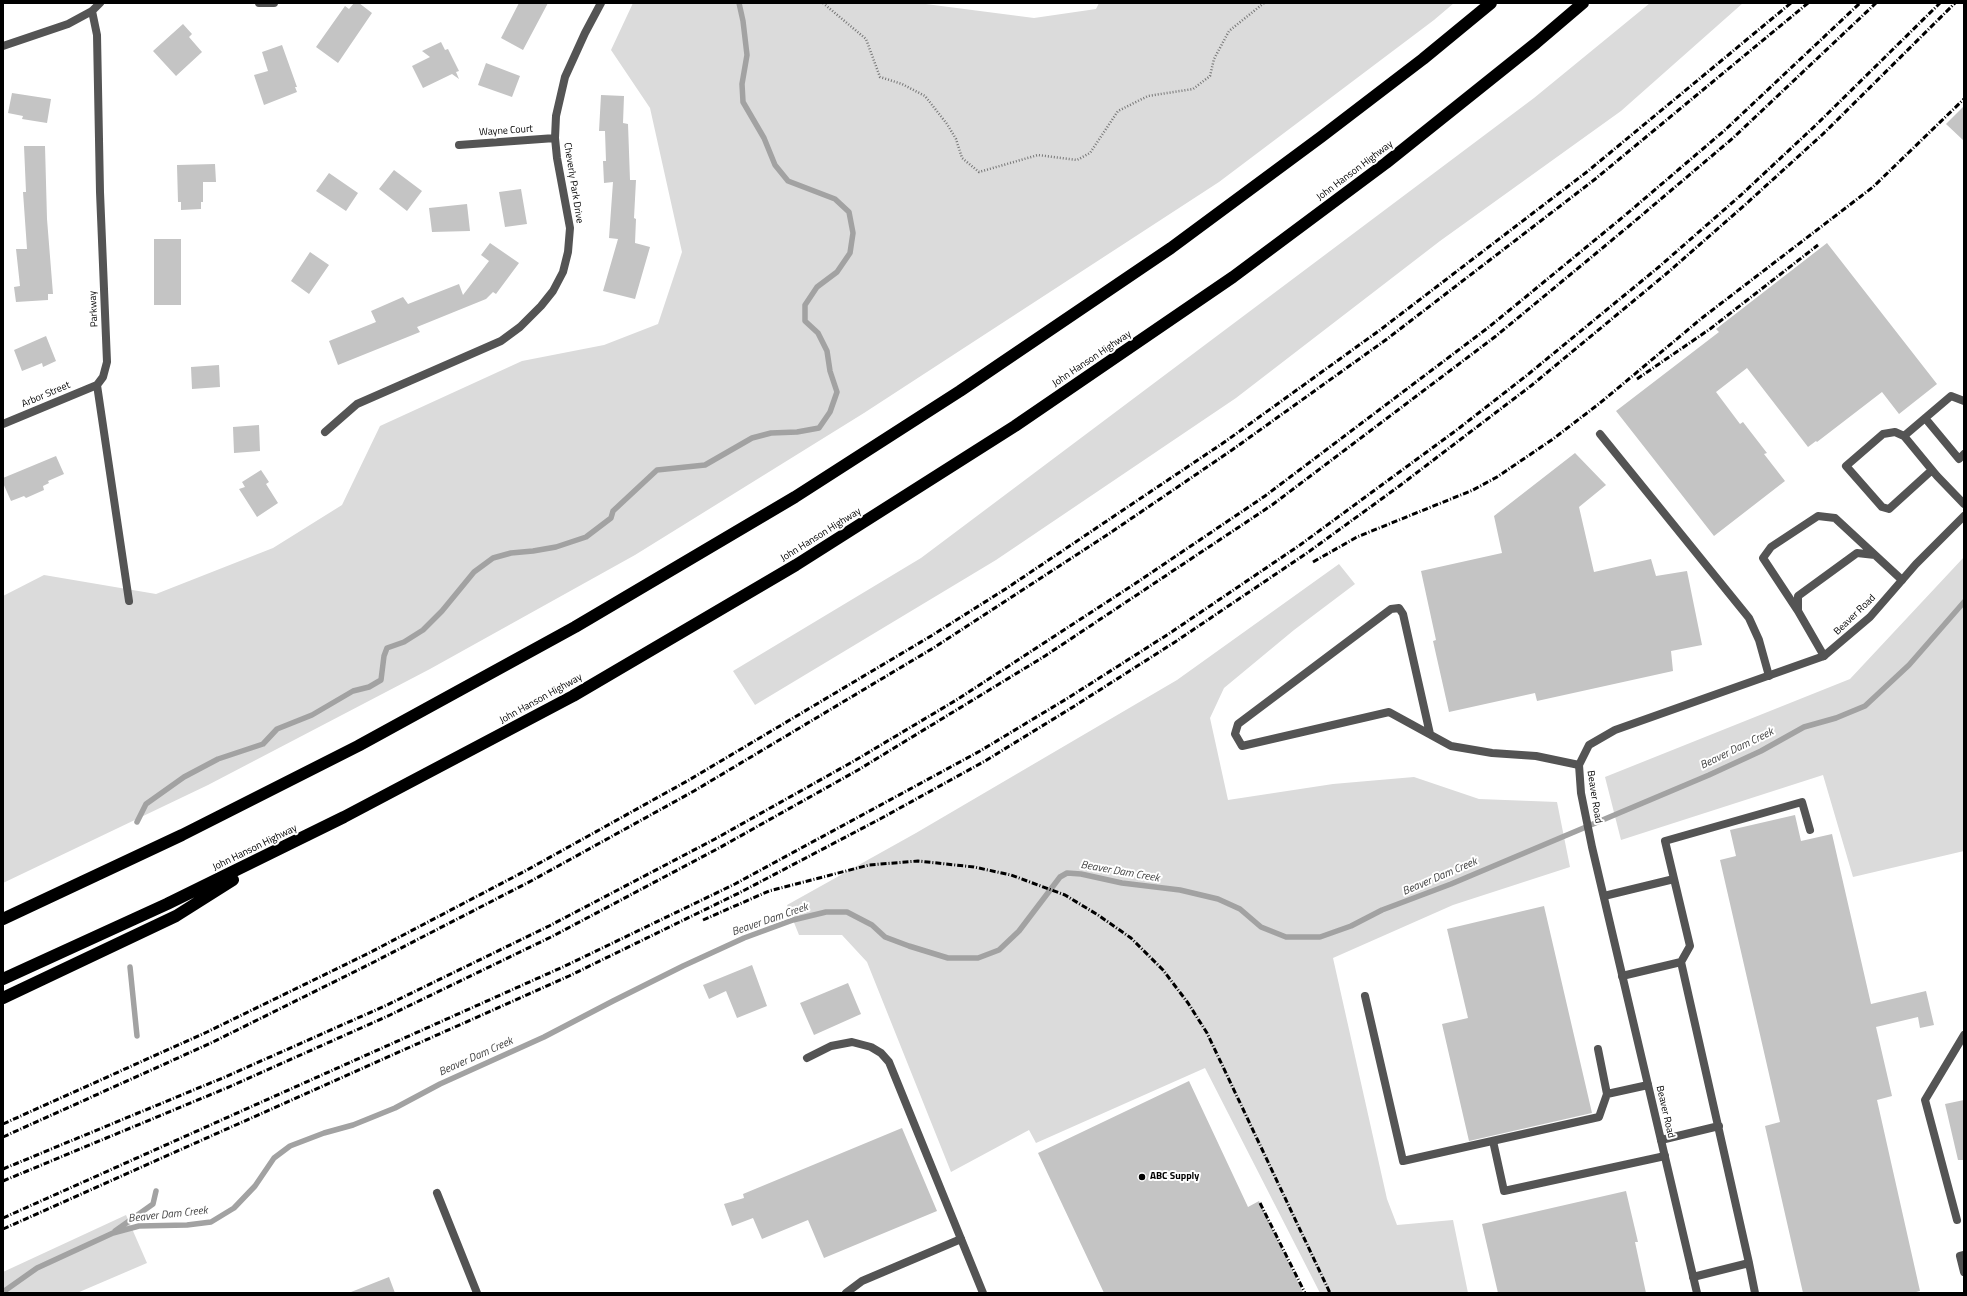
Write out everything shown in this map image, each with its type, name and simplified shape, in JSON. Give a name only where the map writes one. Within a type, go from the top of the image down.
[{"type":"highway","points":[[3,919],[189,831],[365,742],[575,627],[801,494],[967,387],[1171,248],[1423,59],[1491,3]]},
{"type":"highway","name":"John Hanson Highway","points":[[3,979],[161,908],[286,847],[573,696],[790,568],[970,456],[1174,318],[1333,203],[1491,80],[1583,3]]},
{"type":"highway","points":[[3,998],[176,916],[286,847]]},
{"type":"street","points":[[3,46],[68,24],[92,11],[100,3]]},
{"type":"street","points":[[259,3],[274,3]]},
{"type":"street","name":"Cheverly Park Drive","points":[[325,432],[357,404],[501,341],[520,327],[541,306],[553,291],[563,272],[568,252],[570,228],[555,138],[556,116],[565,77],[585,33],[601,3]]},
{"type":"street","name":"Parkway","points":[[92,11],[97,35],[100,192],[107,362],[103,377],[97,385]]},
{"type":"street","name":"Wayne Court","points":[[459,145],[555,138]]},
{"type":"street","points":[[97,385],[129,601]]},
{"type":"street","name":"Arbor Street","points":[[3,424],[97,385]]},
{"type":"street","points":[[1904,436],[1951,396],[1964,401]]},
{"type":"street","points":[[1925,418],[1959,458],[1964,454]]},
{"type":"street","points":[[1932,470],[1889,509],[1882,507],[1846,466],[1883,434],[1894,432],[1904,436],[1932,470],[1964,504]]},
{"type":"street","points":[[1600,434],[1749,618],[1759,640],[1769,676]]},
{"type":"street","points":[[1824,656],[1798,611],[1763,558],[1771,546],[1818,516],[1835,518],[1902,580]]},
{"type":"street","name":"Beaver Road","points":[[1697,1293],[1592,847],[1581,793],[1579,764],[1588,745],[1615,730],[1824,656],[1870,617],[1902,580],[1964,516]]},
{"type":"street","points":[[1798,611],[1798,596],[1814,583],[1857,553],[1875,555]]},
{"type":"street","points":[[1430,734],[1404,614],[1399,608],[1391,609],[1238,724],[1235,734],[1242,746],[1389,712],[1451,746],[1492,754],[1536,756],[1579,764]]},
{"type":"street","points":[[1755,1293],[1750,1262],[1681,962],[1690,946],[1665,841],[1802,802],[1810,830]]},
{"type":"street","points":[[1604,896],[1674,879]]},
{"type":"street","points":[[1622,976],[1681,962]]},
{"type":"street","points":[[1365,996],[1403,1161],[1599,1117],[1607,1094],[1598,1049]]},
{"type":"street","points":[[1957,1220],[1925,1100],[1964,1035]]},
{"type":"street","points":[[807,1058],[831,1046],[852,1042],[871,1047],[881,1053],[889,1062],[983,1293]]},
{"type":"street","points":[[1607,1094],[1648,1085]]},
{"type":"street","points":[[1661,1140],[1719,1126]]},
{"type":"street","points":[[1493,1141],[1504,1191],[1665,1156]]},
{"type":"street","points":[[437,1193],[477,1293]]},
{"type":"street","points":[[846,1293],[862,1280],[961,1240]]},
{"type":"street","points":[[1964,1255],[1960,1256],[1964,1272]]},
{"type":"street","points":[[1693,1277],[1750,1262]]},
{"type":"path","points":[[823,3],[866,39],[880,77],[902,84],[925,96],[947,124],[956,139],[962,158],[979,172],[1038,155],[1077,160],[1090,153],[1118,110],[1148,96],[1193,89],[1210,76],[1214,59],[1229,31],[1264,3]]},
{"type":"shaded area","points":[[633,3],[918,3],[1034,18],[1096,9],[1099,3],[1454,3],[1434,20],[1219,182],[864,413],[635,555],[430,669],[208,785],[3,883],[3,596],[44,575],[156,594],[273,548],[342,505],[380,426],[522,361],[604,345],[658,324],[682,252],[650,108],[611,50]]},
{"type":"shaded area","points":[[1650,3],[1743,3],[1621,111],[1440,241],[1236,398],[996,560],[755,705],[733,671],[921,558],[1534,98]]},
{"type":"shaded area","points":[[1964,557],[1964,851],[1853,877],[1823,775],[1621,840],[1605,777],[1850,679]]},
{"type":"shaded area","points":[[1339,564],[1355,584],[1294,630],[1224,688],[1210,718],[1228,800],[1333,784],[1414,777],[1479,799],[1557,802],[1570,867],[1453,905],[1333,958],[1387,1199],[1397,1225],[1453,1220],[1468,1293],[1320,1293],[1205,1068],[1036,1143],[1029,1130],[951,1172],[867,962],[842,935],[799,935],[787,905],[916,833],[1177,680]]},
{"type":"shaded area","points":[[126,1215],[147,1263],[77,1293],[3,1293],[3,1272]]},
{"type":"building","points":[[354,3],[359,3],[372,13],[338,63],[316,47],[345,6],[349,9]]},
{"type":"building","points":[[519,3],[548,3],[523,50],[501,38]]},
{"type":"building","points":[[183,24],[192,34],[189,37],[202,52],[176,76],[153,51]]},
{"type":"building","points":[[441,42],[445,50],[448,49],[459,71],[456,72],[459,79],[452,74],[423,88],[412,66],[430,57],[422,51]]},
{"type":"building","points":[[282,45],[297,87],[295,87],[297,92],[264,105],[254,75],[268,71],[262,52]]},
{"type":"building","points":[[486,63],[520,76],[512,97],[478,85]]},
{"type":"building","points":[[12,93],[51,99],[47,123],[22,119],[23,116],[8,113]]},
{"type":"building","points":[[601,95],[624,96],[623,123],[628,124],[630,180],[636,180],[634,218],[636,219],[635,243],[650,247],[635,299],[603,291],[618,239],[609,238],[613,182],[604,183],[603,161],[606,161],[605,131],[599,131]]},
{"type":"building","points":[[1964,106],[1964,141],[1946,124]]},
{"type":"building","points":[[24,146],[45,146],[47,219],[53,294],[48,294],[48,300],[16,302],[14,287],[20,286],[16,249],[27,249],[23,192],[26,192]]},
{"type":"building","points":[[215,164],[216,182],[203,182],[203,202],[201,202],[201,209],[181,210],[181,202],[178,202],[177,165]]},
{"type":"building","points":[[394,170],[422,191],[407,211],[379,189]]},
{"type":"building","points":[[329,173],[358,193],[346,211],[316,191]]},
{"type":"building","points":[[521,189],[527,224],[505,227],[499,192]]},
{"type":"building","points":[[467,204],[470,231],[432,232],[429,208]]},
{"type":"building","points":[[154,239],[181,239],[181,305],[154,305]]},
{"type":"building","points":[[490,243],[519,263],[496,294],[493,292],[486,299],[417,327],[420,332],[338,365],[329,341],[376,322],[371,311],[403,297],[408,304],[459,284],[463,295],[489,261],[481,255]]},
{"type":"building","points":[[1827,243],[1937,384],[1899,414],[1882,392],[1817,442],[1816,441],[1808,447],[1747,368],[1716,392],[1740,424],[1743,422],[1767,453],[1764,454],[1785,481],[1714,536],[1616,411],[1719,332],[1716,329]]},
{"type":"building","points":[[310,252],[329,265],[309,294],[291,281]]},
{"type":"building","points":[[46,336],[56,361],[43,367],[42,363],[22,371],[14,350]]},
{"type":"building","points":[[219,365],[220,387],[192,389],[191,367]]},
{"type":"building","points":[[259,425],[260,451],[234,453],[233,427]]},
{"type":"building","points":[[1575,453],[1606,485],[1579,507],[1594,572],[1651,559],[1656,576],[1687,571],[1702,645],[1671,651],[1673,671],[1537,701],[1535,693],[1449,712],[1433,641],[1436,640],[1421,571],[1502,553],[1494,516]]},
{"type":"building","points":[[56,456],[64,474],[48,481],[49,483],[43,486],[44,490],[26,498],[24,496],[11,501],[3,483],[3,478]]},
{"type":"building","points":[[261,470],[269,482],[266,484],[278,503],[257,517],[239,489],[245,487],[242,482]]},
{"type":"building","points":[[1795,815],[1801,841],[1832,834],[1871,1004],[1926,991],[1934,1025],[1920,1028],[1918,1017],[1876,1027],[1892,1096],[1877,1100],[1920,1291],[1912,1293],[1803,1293],[1765,1126],[1780,1122],[1720,860],[1736,856],[1730,830]]},
{"type":"building","points":[[1544,906],[1592,1113],[1469,1141],[1442,1024],[1468,1018],[1447,929]]},
{"type":"building","points":[[752,965],[767,1006],[737,1018],[726,991],[709,999],[703,985]]},
{"type":"building","points":[[848,983],[861,1014],[814,1035],[800,1003]]},
{"type":"building","name":"ABC Supply","points":[[1189,1081],[1248,1207],[1259,1201],[1303,1293],[1104,1293],[1038,1153]]},
{"type":"building","points":[[1964,1100],[1964,1160],[1958,1160],[1945,1104]]},
{"type":"building","points":[[902,1128],[937,1211],[824,1258],[808,1220],[762,1239],[753,1218],[732,1226],[724,1204],[744,1198],[743,1194]]},
{"type":"building","points":[[1626,1191],[1638,1242],[1635,1242],[1646,1293],[1498,1293],[1482,1224]]},
{"type":"building","points":[[389,1277],[395,1293],[351,1292]]},
{"type":"waterway","points":[[137,822],[146,804],[184,777],[218,759],[263,744],[277,729],[312,715],[353,691],[369,687],[381,680],[384,656],[387,648],[404,642],[423,630],[442,611],[474,572],[493,558],[511,553],[556,547],[586,537],[611,518],[613,511],[657,470],[705,465],[752,438],[771,433],[797,432],[819,428],[830,412],[837,392],[830,371],[827,351],[818,333],[805,321],[805,305],[817,287],[837,272],[850,253],[853,233],[849,212],[835,199],[788,181],[775,165],[764,138],[743,102],[742,84],[747,55],[743,21],[739,3]]},
{"type":"waterway","name":"Beaver Dam Creek","points":[[3,1292],[37,1268],[113,1233],[139,1226],[187,1225],[211,1222],[234,1208],[255,1186],[274,1158],[290,1146],[324,1133],[353,1125],[395,1108],[440,1084],[544,1037],[683,966],[744,938],[793,920],[826,912],[847,912],[872,925],[885,937],[909,946],[948,958],[978,958],[999,950],[1019,931],[1060,877],[1067,873],[1081,874],[1122,883],[1180,890],[1218,899],[1240,909],[1261,927],[1286,937],[1320,937],[1351,926],[1382,910],[1451,884],[1709,775],[1761,751],[1804,727],[1836,718],[1865,706],[1909,665],[1964,602]]},
{"type":"waterway","points":[[130,967],[137,1036]]},
{"type":"waterway","points":[[115,1231],[153,1204],[156,1191]]},
{"type":"railway","points":[[3,1124],[207,1032],[369,953],[527,870],[689,780],[931,636],[1007,588],[1226,441],[1380,330],[1588,171],[1791,3]]},
{"type":"railway","points":[[3,1137],[211,1043],[372,963],[531,881],[694,791],[935,647],[1110,533],[1232,450],[1387,339],[1594,180],[1808,3]]},
{"type":"railway","points":[[3,1169],[225,1077],[387,1005],[549,926],[715,839],[854,761],[958,699],[1139,581],[1265,496],[1489,327],[1623,217],[1725,130],[1860,3]]},
{"type":"railway","points":[[3,1181],[229,1087],[390,1015],[553,936],[719,848],[858,770],[1045,656],[1272,505],[1496,336],[1733,138],[1876,3]]},
{"type":"railway","points":[[3,1218],[565,966],[735,884],[980,751],[1068,698],[1170,633],[1300,545],[1458,429],[1526,376],[1660,266],[1741,195],[1816,125],[1940,3]]},
{"type":"railway","points":[[3,1229],[569,976],[739,893],[880,819],[985,761],[1073,707],[1175,642],[1307,553],[1398,487],[1532,385],[1666,274],[1747,203],[1823,134],[1955,3]]},
{"type":"railway","points":[[1313,562],[1357,537],[1473,490],[1497,477],[1553,439],[1600,403],[1702,318],[1873,187],[1964,99]]},
{"type":"railway","points":[[1637,379],[1710,329],[1818,245]]},
{"type":"railway","points":[[703,920],[769,891],[869,865],[918,861],[974,867],[1011,875],[1065,895],[1098,915],[1131,938],[1163,970],[1188,1003],[1207,1033],[1330,1293]]},
{"type":"railway","points":[[1260,1203],[1305,1293]]},
{"type":"place","name":"ABC Supply","points":[[1142,1177]]}]
